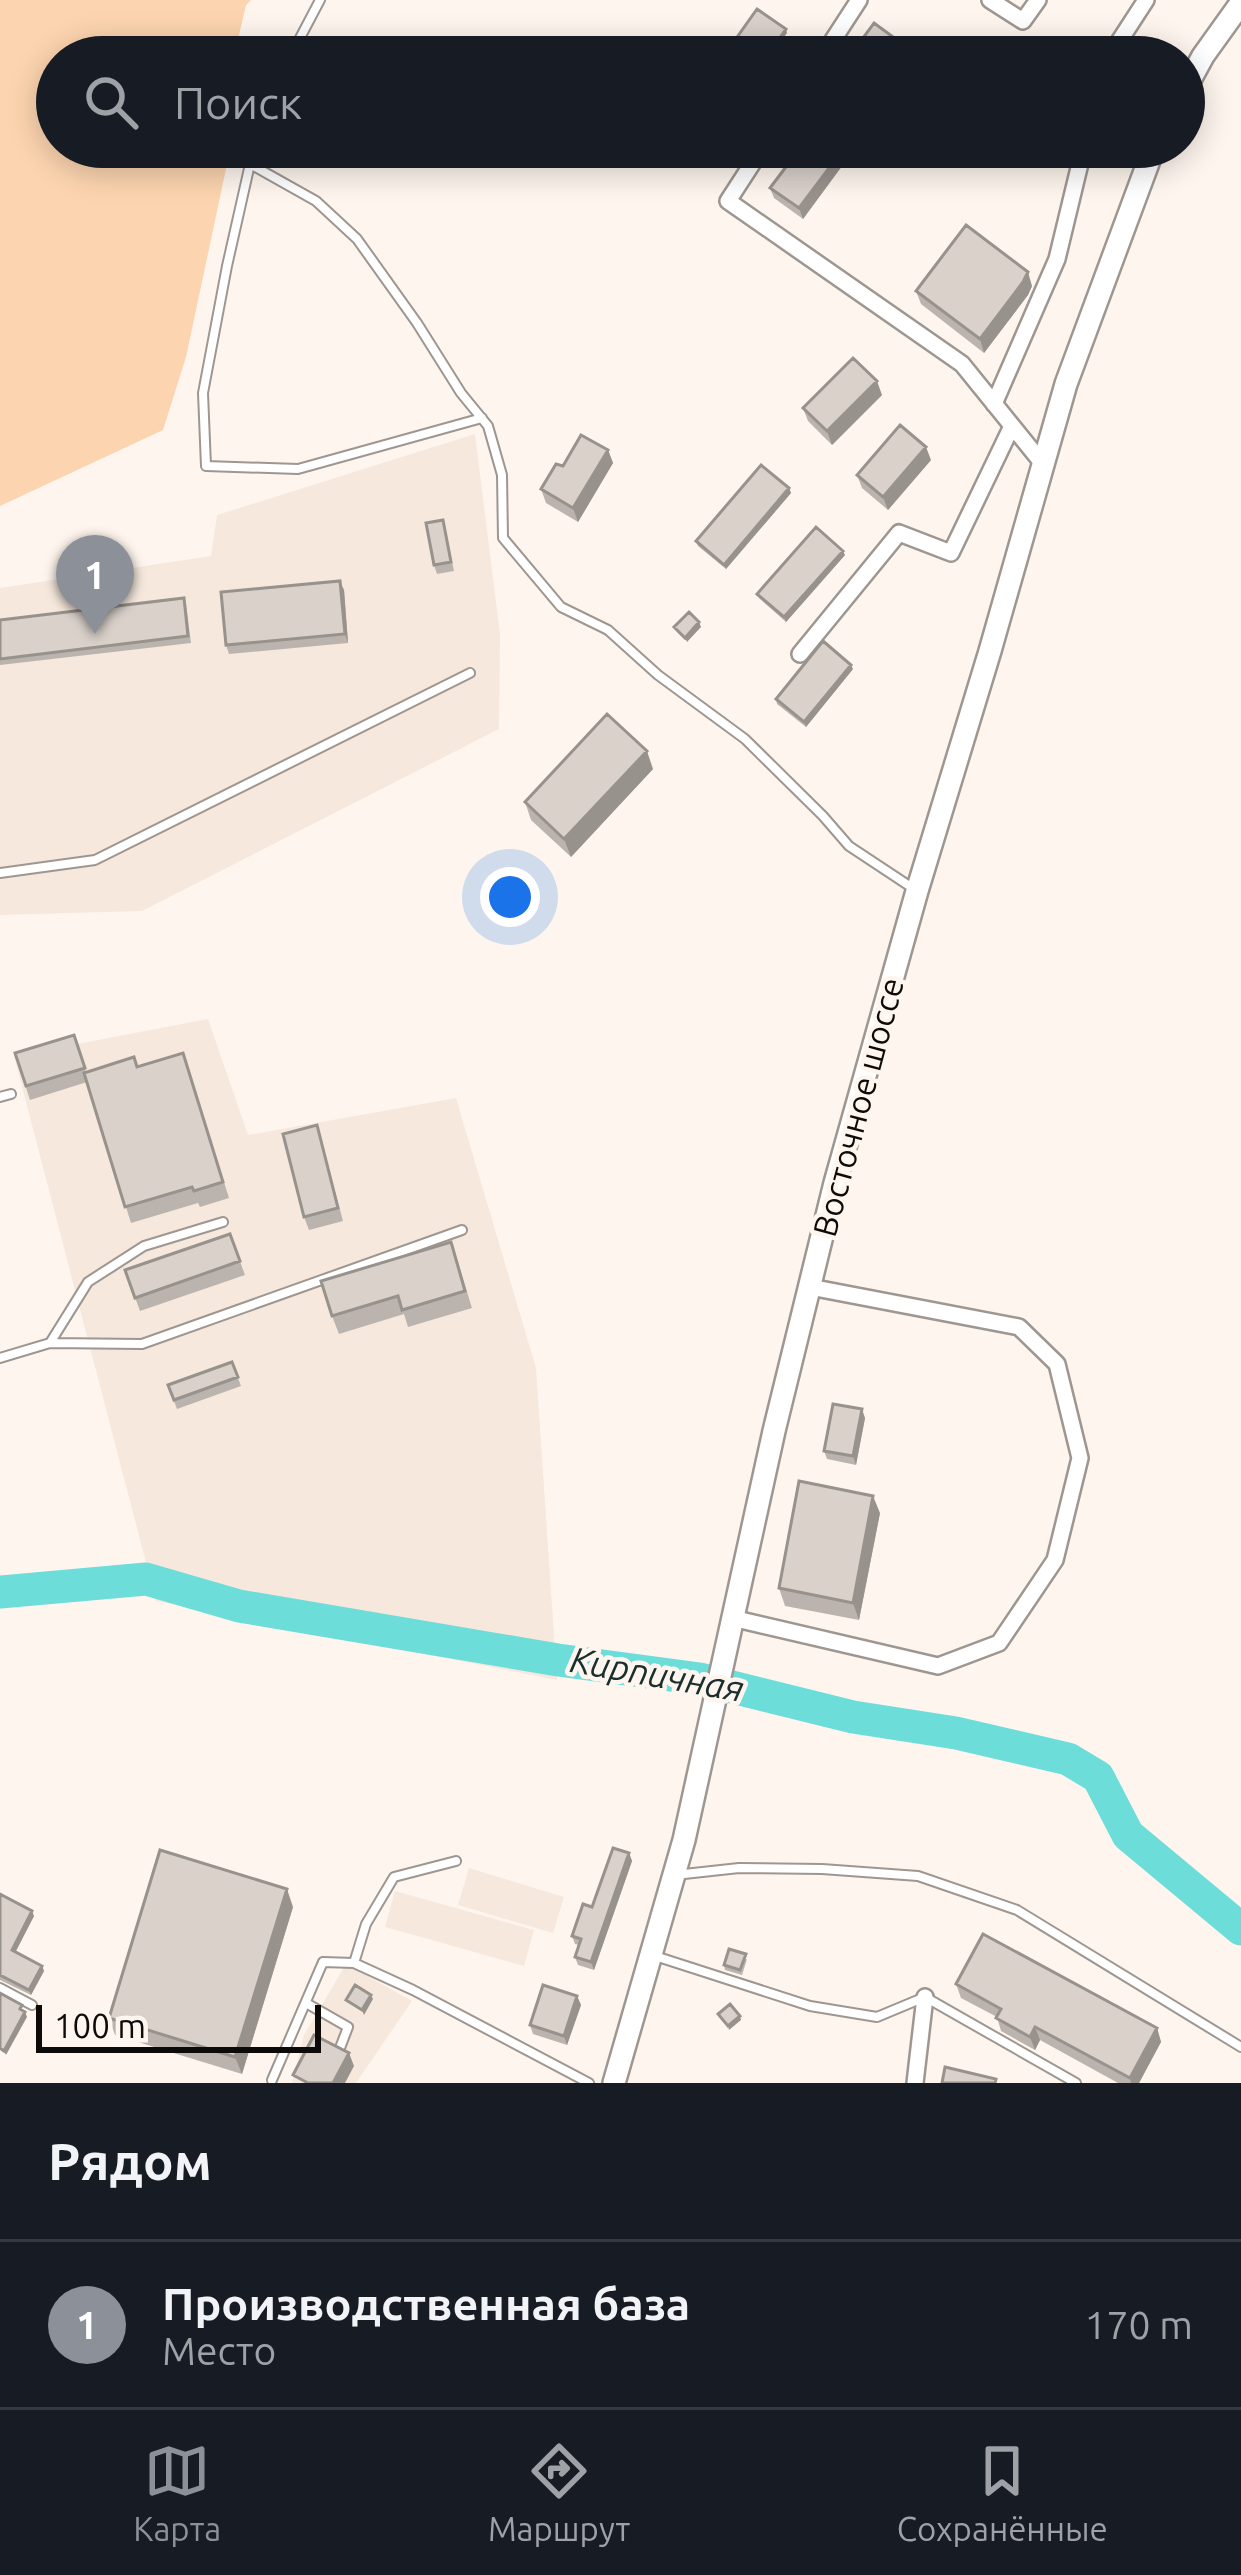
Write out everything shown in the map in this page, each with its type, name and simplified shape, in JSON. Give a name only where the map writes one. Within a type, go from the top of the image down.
[{"type":"street","points":[[835,36],[859,0]]},
{"type":"street","points":[[990,0],[1024,21],[1038,0]]},
{"type":"street","points":[[1123,36],[1146,0]]},
{"type":"street","points":[[1205,53],[1241,3]]},
{"type":"street","points":[[749,168],[728,201],[962,364],[1043,464]]},
{"type":"street","points":[[994,404],[1058,259],[1079,168]]},
{"type":"street","name":"Восточное шоссе","points":[[614,2083],[674,1875],[773,1431],[917,891],[1066,384],[1146,168]]},
{"type":"street","points":[[800,654],[899,533],[951,553],[1012,426]]},
{"type":"street","points":[[732,1618],[938,1666],[999,1643],[1055,1560],[1080,1458],[1057,1364],[1019,1327],[810,1286]]},
{"type":"street","points":[[915,2083],[925,1997]]},
{"type":"lane","points":[[301,36],[320,0]]},
{"type":"lane","points":[[249,168],[203,393],[206,466],[298,470],[482,418]]},
{"type":"lane","points":[[257,168],[316,202],[357,239],[417,323],[488,426],[502,475],[503,538],[562,607],[608,629],[658,675],[745,740],[849,846],[917,891]]},
{"type":"lane","points":[[0,873],[95,860],[470,673]]},
{"type":"lane","points":[[0,1097],[11,1094]]},
{"type":"lane","points":[[50,1342],[88,1282],[144,1246],[223,1222]]},
{"type":"lane","points":[[0,1358],[50,1342],[142,1344],[462,1230]]},
{"type":"lane","points":[[354,1963],[366,1924],[394,1877],[456,1861]]},
{"type":"lane","points":[[674,1875],[739,1868],[918,1876],[1017,1910],[1241,2047]]},
{"type":"lane","points":[[653,1955],[810,2006],[877,2017],[925,1997],[1076,2083]]},
{"type":"lane","points":[[272,2080],[323,1962],[354,1963],[590,2083]]},
{"type":"lane","points":[[0,1988],[32,2005]]},
{"type":"lane","points":[[306,2003],[348,2026],[340,2048]]},
{"type":"shaded area","points":[[0,0],[251,0],[239,36],[36,36],[36,168],[226,169],[186,357],[163,430],[0,506]]},
{"type":"shaded area","points":[[475,434],[500,634],[499,729],[142,911],[0,915],[0,588],[211,556],[217,515]]},
{"type":"shaded area","points":[[208,1019],[248,1135],[456,1098],[536,1368],[557,1680],[156,1601],[14,1056]]},
{"type":"shaded area","points":[[469,1868],[564,1897],[553,1933],[458,1905]]},
{"type":"shaded area","points":[[395,1891],[534,1930],[524,1966],[385,1927]]},
{"type":"shaded area","points":[[346,1964],[412,2001],[356,2083],[292,2083],[304,2035]]},
{"type":"building","points":[[757,9],[786,29],[781,36],[738,36]]},
{"type":"building","points":[[874,23],[892,36],[864,36]]},
{"type":"building","points":[[785,168],[829,168],[799,208],[770,188]]},
{"type":"building","points":[[966,225],[1028,272],[980,339],[916,291]]},
{"type":"building","points":[[853,358],[877,381],[827,431],[803,408]]},
{"type":"building","points":[[900,425],[926,447],[883,497],[857,475]]},
{"type":"building","points":[[581,435],[608,450],[573,508],[541,489],[556,464],[563,466]]},
{"type":"building","points":[[761,465],[789,488],[724,565],[696,541]]},
{"type":"building","points":[[443,520],[451,562],[434,565],[426,523]]},
{"type":"building","points":[[816,527],[843,551],[784,617],[757,594]]},
{"type":"building","points":[[340,581],[345,634],[226,645],[221,592]]},
{"type":"building","points":[[184,598],[188,636],[0,659],[0,620]]},
{"type":"building","points":[[689,612],[699,622],[685,638],[674,627]]},
{"type":"building","points":[[823,641],[851,665],[804,722],[776,699]]},
{"type":"building","points":[[607,714],[647,751],[564,839],[525,802]]},
{"type":"building","points":[[74,1035],[85,1068],[26,1086],[15,1053]]},
{"type":"building","points":[[183,1053],[223,1182],[125,1207],[84,1073],[134,1057],[137,1067]]},
{"type":"building","points":[[317,1125],[338,1208],[304,1217],[283,1134]]},
{"type":"building","points":[[230,1234],[240,1261],[135,1298],[125,1270]]},
{"type":"building","points":[[451,1242],[465,1291],[402,1310],[398,1296],[332,1316],[321,1281]]},
{"type":"building","points":[[232,1362],[238,1377],[174,1400],[168,1385]]},
{"type":"building","points":[[833,1404],[862,1409],[853,1456],[824,1451]]},
{"type":"building","points":[[799,1481],[873,1496],[853,1603],[779,1588]]},
{"type":"building","points":[[613,1848],[629,1853],[591,1962],[575,1957],[581,1939],[572,1936],[583,1904],[592,1907]]},
{"type":"building","points":[[160,1850],[287,1889],[235,2057],[109,2018]]},
{"type":"building","points":[[0,1894],[32,1911],[12,1950],[42,1966],[29,1990],[0,1975]]},
{"type":"building","points":[[983,1934],[1157,2028],[1130,2078],[1035,2027],[1030,2037],[996,2018],[1001,2009],[956,1984]]},
{"type":"building","points":[[729,1949],[746,1954],[740,1970],[724,1965]]},
{"type":"building","points":[[355,1985],[371,1995],[362,2010],[346,2000]]},
{"type":"building","points":[[543,1985],[577,1996],[564,2036],[530,2025]]},
{"type":"building","points":[[0,1993],[22,2005],[25,2012],[4,2051],[0,2048]]},
{"type":"building","points":[[730,2004],[740,2016],[728,2026],[718,2014]]},
{"type":"building","points":[[314,2035],[349,2053],[333,2083],[308,2083],[293,2075]]},
{"type":"building","points":[[945,2067],[996,2079],[995,2083],[942,2083]]},
{"type":"waterway","name":"Кирпичная","points":[[0,1592],[146,1579],[239,1606],[700,1679],[853,1717],[956,1733],[1068,1759],[1098,1777],[1128,1835],[1241,1929]]},
{"type":"place","name":"Производственная база","points":[[95,634]]}]
